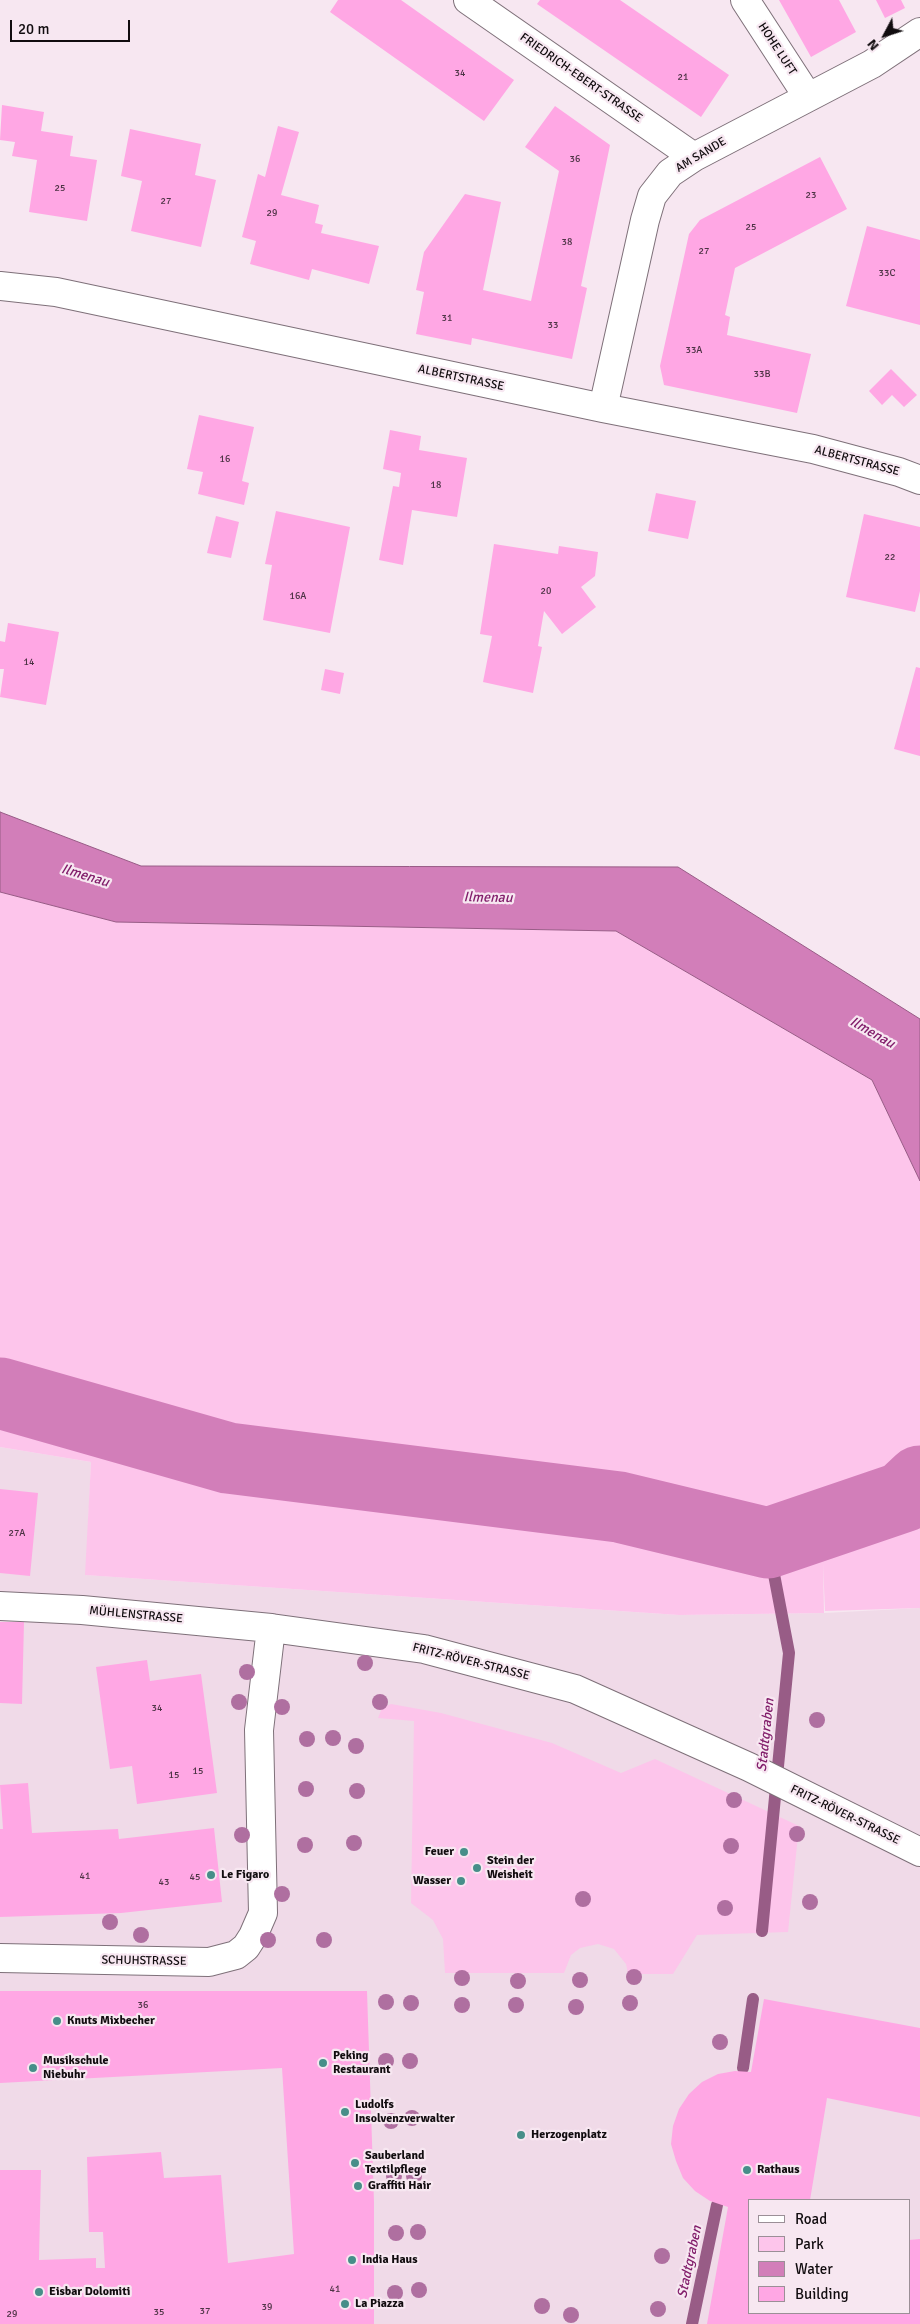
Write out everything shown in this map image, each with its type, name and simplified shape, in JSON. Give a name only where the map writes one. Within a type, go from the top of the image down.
[{"type":"street","name":"FRIEDRICH-EBERT-STRASSE","points":[[468,0],[694,157]]},
{"type":"street","name":"HOHE LUFT","points":[[745,0],[808,97]]},
{"type":"street","name":"AM SANDE","points":[[603,408],[645,220],[652,196],[670,173],[694,157],[872,64],[920,32]]},
{"type":"street","name":"ALBERTSTRASSE","points":[[0,286],[56,292],[603,408],[813,449],[899,472],[920,480]]},
{"type":"street","name":"MÜHLENSTRASSE","points":[[0,1606],[82,1610],[271,1628]]},
{"type":"street","name":"FRITZ-RÖVER-STRASSE","points":[[271,1628],[424,1649],[575,1689],[749,1767],[920,1852]]},
{"type":"street","name":"SCHUHSTRASSE","points":[[0,1958],[209,1962],[236,1955],[246,1947],[264,1913],[259,1730],[271,1628]]},
{"type":"shaded area","points":[[0,1447],[91,1462],[86,1575],[679,1615],[824,1613],[920,1608],[920,2324],[0,2324]]},
{"type":"green space","points":[[0,892],[116,922],[616,931],[872,1080],[920,1181],[920,1525],[875,1528],[920,1527],[920,1608],[825,1611],[823,1563],[824,1613],[679,1615],[85,1575],[91,1462],[0,1447]]},
{"type":"green space","points":[[391,1704],[441,1713],[552,1743],[621,1773],[655,1759],[799,1826],[788,1932],[697,1935],[673,1974],[628,1974],[626,1964],[614,1949],[598,1944],[580,1948],[571,1955],[564,1973],[445,1973],[443,1939],[433,1920],[411,1903],[414,1721],[378,1718],[382,1708]]},
{"type":"water","name":"Ilmenau","points":[[0,812],[141,866],[678,867],[920,1019],[920,1181],[872,1080],[616,931],[116,922],[0,892]]},
{"type":"building","points":[[338,0],[401,0],[514,80],[484,121],[330,12]]},
{"type":"building","points":[[540,0],[620,0],[729,75],[701,117],[537,4]]},
{"type":"building","points":[[779,0],[839,0],[856,32],[811,57]]},
{"type":"building","points":[[876,0],[901,0],[905,8],[885,18]]},
{"type":"building","points":[[2,105],[44,112],[41,131],[73,136],[70,156],[97,160],[87,221],[29,212],[37,160],[12,156],[15,142],[0,140]]},
{"type":"building","points":[[555,106],[610,145],[581,286],[587,288],[572,359],[472,338],[471,345],[416,334],[424,292],[416,290],[424,252],[465,194],[501,202],[483,290],[531,301],[559,171],[525,147]]},
{"type":"building","points":[[278,126],[299,132],[281,195],[319,205],[315,223],[323,225],[321,233],[379,246],[369,284],[312,269],[309,280],[250,264],[256,241],[242,237],[258,174],[265,177]]},
{"type":"building","points":[[130,129],[201,144],[195,175],[216,180],[201,247],[131,231],[142,181],[121,176]]},
{"type":"building","points":[[820,157],[847,209],[735,268],[725,315],[730,317],[727,335],[811,354],[797,413],[664,385],[660,366],[689,234],[700,220]]},
{"type":"building","points":[[867,226],[920,240],[920,325],[846,306]]},
{"type":"building","points":[[891,369],[917,395],[904,407],[892,395],[882,405],[869,391]]},
{"type":"building","points":[[199,415],[254,427],[242,481],[249,483],[244,505],[198,494],[203,472],[187,469]]},
{"type":"building","points":[[390,430],[421,436],[419,450],[467,458],[457,517],[412,510],[403,565],[379,560],[393,486],[399,487],[401,473],[383,469]]},
{"type":"building","points":[[656,493],[696,501],[688,539],[648,531]]},
{"type":"building","points":[[276,511],[350,527],[330,633],[263,620],[272,565],[265,564]]},
{"type":"building","points":[[864,514],[920,527],[920,591],[915,612],[846,597]]},
{"type":"building","points":[[216,516],[239,522],[231,558],[207,553]]},
{"type":"building","points":[[494,544],[558,554],[559,546],[598,552],[595,576],[581,587],[596,607],[562,634],[544,611],[538,646],[542,647],[533,693],[483,682],[492,636],[480,634]]},
{"type":"building","points":[[8,623],[59,632],[46,705],[0,697],[4,669],[0,669],[0,641],[5,642]]},
{"type":"building","points":[[916,667],[920,668],[920,756],[894,749]]},
{"type":"building","points":[[325,669],[344,673],[340,694],[321,690]]},
{"type":"building","points":[[0,1489],[38,1493],[30,1576],[0,1573]]},
{"type":"building","points":[[0,1622],[24,1622],[22,1704],[0,1703]]},
{"type":"building","points":[[147,1660],[150,1681],[201,1674],[217,1793],[137,1804],[132,1766],[110,1769],[96,1667]]},
{"type":"building","points":[[28,1783],[32,1833],[118,1829],[119,1839],[214,1828],[222,1902],[121,1913],[0,1917],[0,1829],[3,1829],[0,1785]]},
{"type":"building","points":[[0,1991],[367,1991],[374,2202],[374,2324],[0,2324],[0,2170],[41,2170],[39,2260],[96,2258],[96,2268],[105,2268],[103,2232],[89,2232],[87,2157],[161,2152],[164,2178],[221,2175],[228,2263],[294,2254],[282,2068],[0,2083]]},
{"type":"building","name":"Rathaus","points":[[764,1999],[920,2028],[920,2117],[827,2098],[810,2199],[748,2199],[748,2314],[910,2314],[910,2240],[920,2239],[920,2324],[707,2324],[728,2207],[710,2201],[695,2191],[683,2178],[671,2144],[673,2126],[679,2109],[689,2094],[702,2082],[718,2074],[735,2071],[751,2072]]},
{"type":"waterway","points":[[0,1393],[228,1458],[619,1507],[768,1543],[903,1497],[920,1481]]},
{"type":"waterway","name":"Stadtgraben","points":[[762,1931],[789,1653],[768,1543]]},
{"type":"waterway","name":"Stadtgraben","points":[[743,2068],[753,1999]]},
{"type":"waterway","name":"Stadtgraben","points":[[692,2324],[717,2205]]},
{"type":"place","name":"Feuer","points":[[464,1852]]},
{"type":"place","name":"Stein der Weisheit","points":[[477,1868]]},
{"type":"place","name":"Le Figaro","points":[[211,1875]]},
{"type":"place","name":"Wasser","points":[[461,1881]]},
{"type":"place","name":"Knuts Mixbecher","points":[[57,2021]]},
{"type":"place","name":"Peking Restaurant","points":[[323,2063]]},
{"type":"place","name":"Musikschule Niebuhr","points":[[33,2068]]},
{"type":"place","name":"Ludolfs Insolvenzverwalter","points":[[345,2112]]},
{"type":"place","name":"Herzogenplatz","points":[[521,2135]]},
{"type":"place","name":"Sauberland Textilpflege","points":[[355,2163]]},
{"type":"place","name":"Rathaus","points":[[747,2170]]},
{"type":"place","name":"Graffiti Hair","points":[[358,2186]]},
{"type":"place","name":"India Haus","points":[[352,2260]]},
{"type":"place","name":"Eisbar Dolomiti","points":[[39,2292]]},
{"type":"place","name":"La Piazza","points":[[345,2304]]}]
